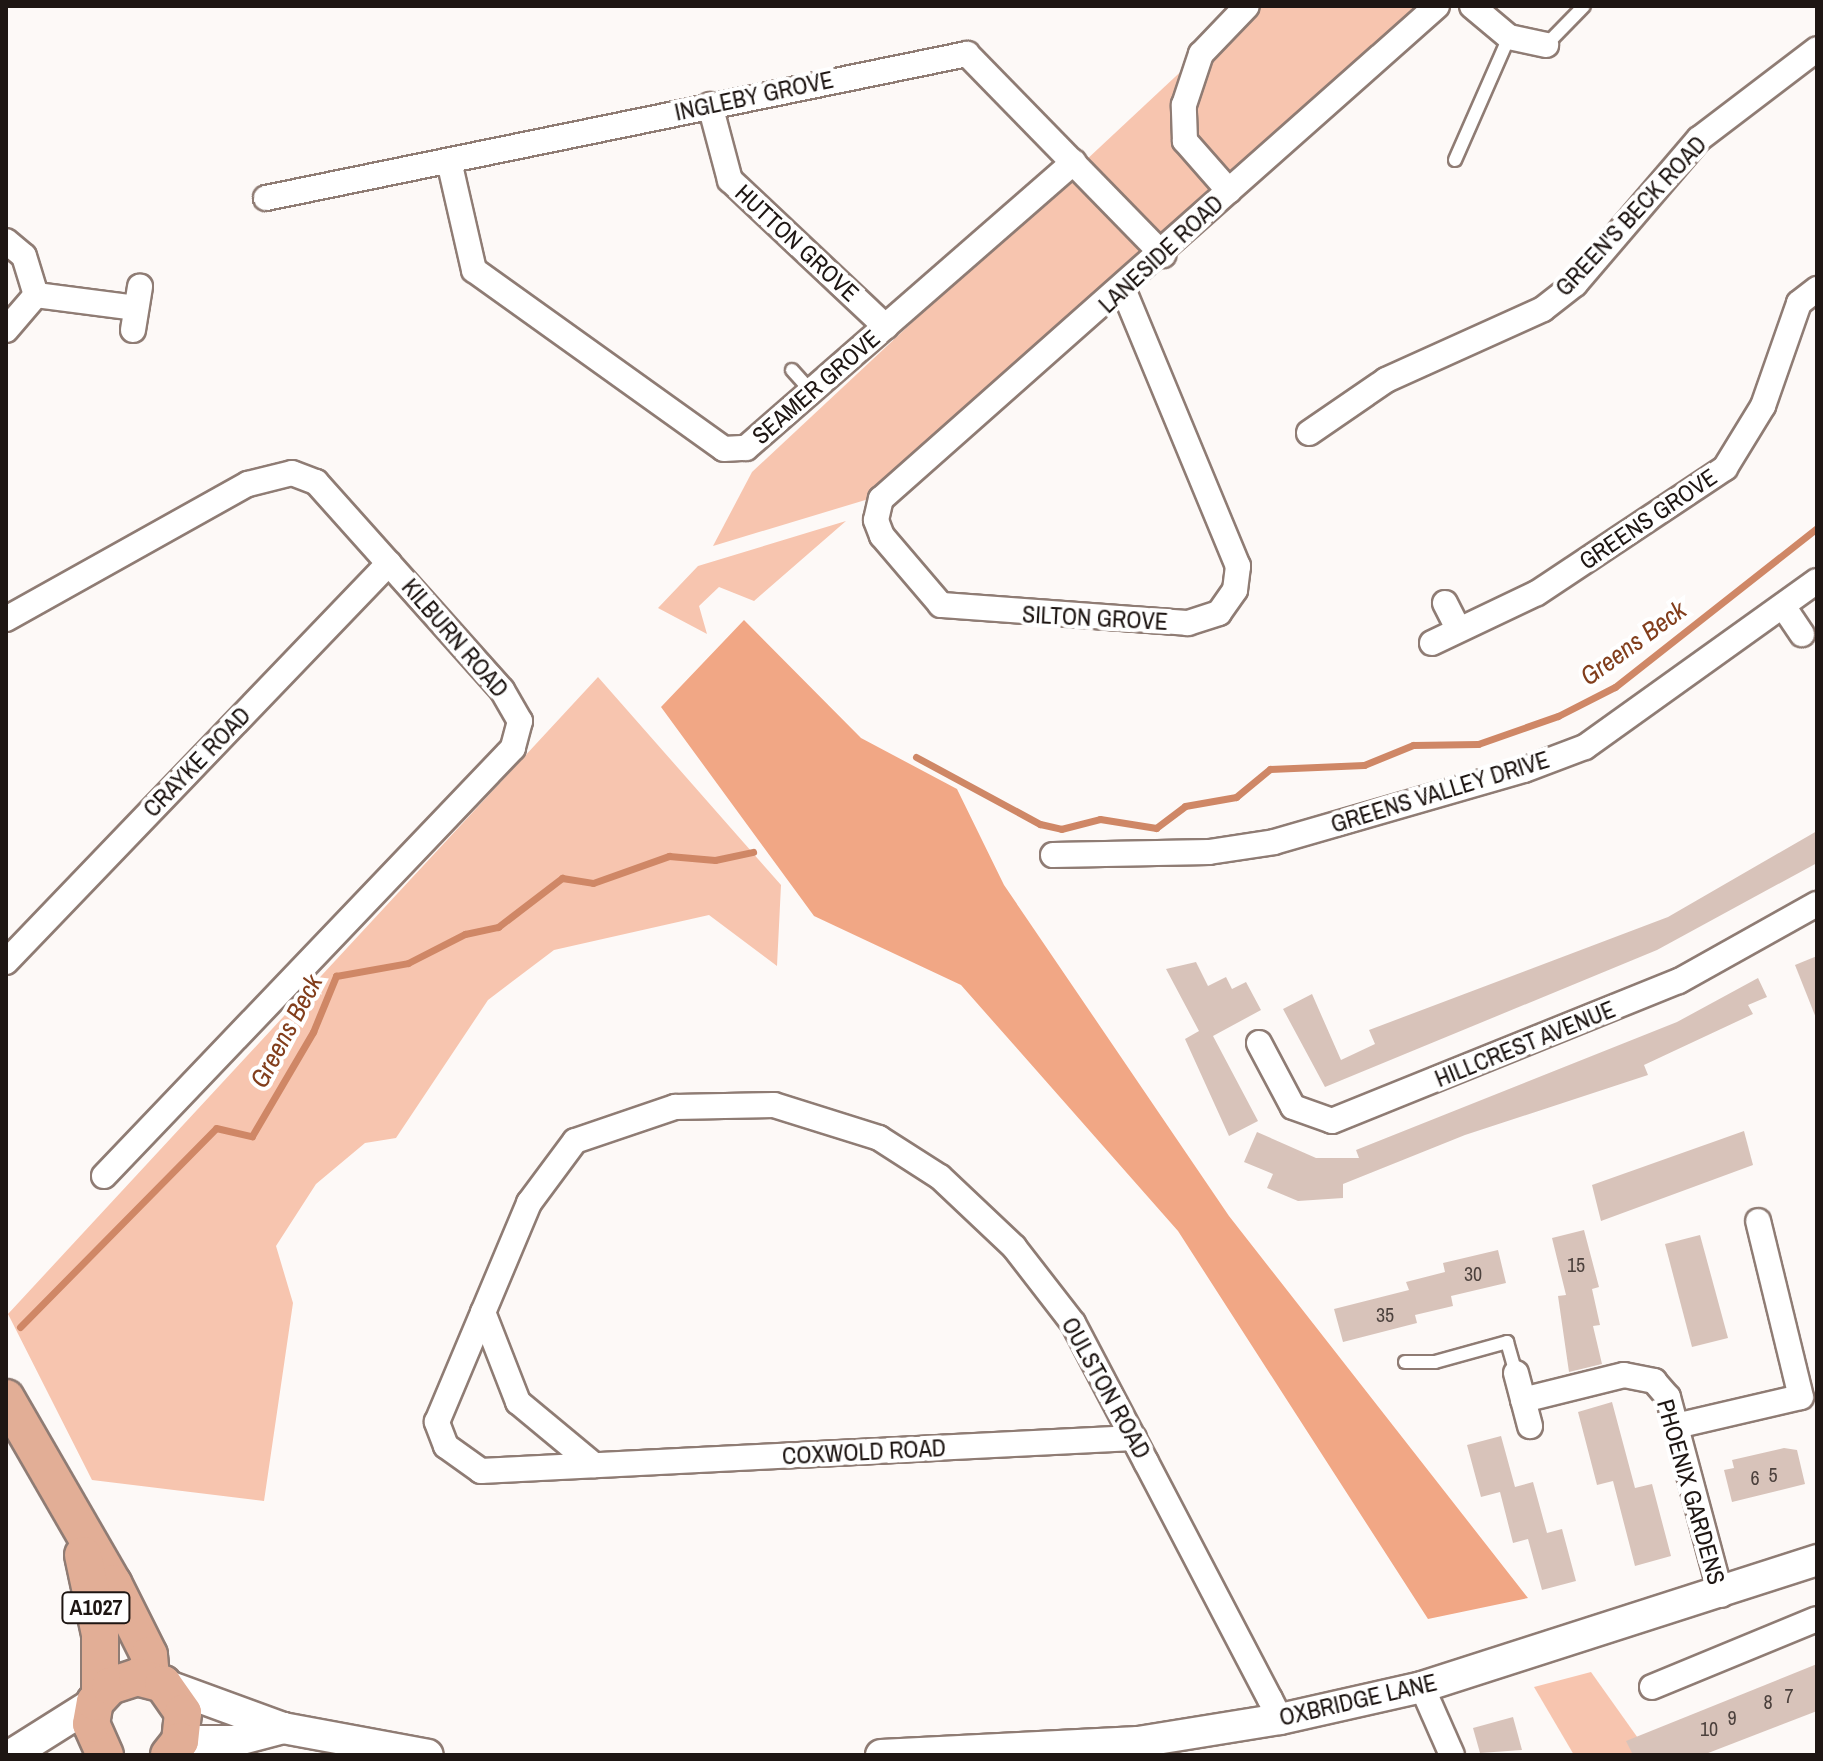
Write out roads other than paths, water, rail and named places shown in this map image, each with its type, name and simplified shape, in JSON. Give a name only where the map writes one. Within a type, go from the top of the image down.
[{"type":"main road","name":"A1027","points":[[6,1398],[137,1631],[157,1681],[183,1713],[177,1749]]},
{"type":"main road","name":"A1027","points":[[74,1523],[100,1634],[98,1699],[91,1724],[105,1755]]},
{"type":"main road","points":[[98,1699],[122,1679],[157,1681]]},
{"type":"street","points":[[1229,191],[1185,141],[1184,105],[1201,54],[1247,6]]},
{"type":"street","name":"LANESIDE ROAD","points":[[881,499],[1124,291],[1229,191],[1437,6]]},
{"type":"street","points":[[1472,6],[1509,37],[1546,45]]},
{"type":"street","name":"GREEN'S BECK ROAD","points":[[1309,433],[1386,380],[1543,309],[1575,284],[1699,139],[1817,49]]},
{"type":"street","name":"INGLEBY GROVE","points":[[266,198],[967,54],[1163,255]]},
{"type":"street","name":"HUTTON GROVE","points":[[710,105],[730,180],[886,327]]},
{"type":"street","name":"SEAMER GROVE","points":[[449,161],[474,270],[724,449],[746,448],[1074,162]]},
{"type":"street","points":[[6,241],[24,256],[36,295]]},
{"type":"street","name":"GREENS GROVE","points":[[1432,643],[1537,593],[1725,468],[1763,406],[1799,303],[1817,289]]},
{"type":"street","name":"SILTON GROVE","points":[[881,499],[876,520],[882,536],[941,605],[959,611],[1188,623],[1219,613],[1235,590],[1238,566],[1124,291]]},
{"type":"street","points":[[36,295],[136,308]]},
{"type":"street","points":[[6,330],[36,295]]},
{"type":"street","name":"KILBURN ROAD","points":[[6,619],[268,475],[292,473],[316,482],[514,706],[520,721],[513,748],[120,1169]]},
{"type":"street","name":"CRAYKE ROAD","points":[[6,962],[389,563]]},
{"type":"street","name":"GREENS VALLEY DRIVE","points":[[1053,855],[1209,852],[1274,842],[1524,770],[1585,747],[1817,581]]},
{"type":"street","points":[[1445,603],[1458,629]]},
{"type":"street","points":[[1783,606],[1802,634]]},
{"type":"street","name":"HILLCREST AVENUE","points":[[1259,1043],[1293,1107],[1332,1121],[1679,981],[1817,904]]},
{"type":"street","name":"OULSTON ROAD","points":[[483,1312],[529,1203],[575,1141],[675,1107],[774,1105],[879,1138],[940,1177],[1014,1247],[1073,1323],[1280,1719]]},
{"type":"street","points":[[1676,1426],[1809,1395],[1758,1221]]},
{"type":"street","points":[[483,1312],[518,1402],[594,1465]]},
{"type":"street","name":"COXWOLD ROAD","points":[[483,1312],[444,1397],[437,1422],[446,1446],[481,1471],[1134,1438]]},
{"type":"street","points":[[1516,1373],[1530,1426]]},
{"type":"street","name":"PHOENIX GARDENS","points":[[1523,1400],[1638,1377],[1668,1397],[1721,1595]]},
{"type":"street","name":"OXBRIDGE LANE","points":[[881,1755],[1139,1748],[1280,1719],[1422,1687],[1721,1595],[1817,1560]]},
{"type":"street","points":[[1652,1687],[1817,1619]]},
{"type":"street","points":[[157,1681],[283,1728],[428,1755]]},
{"type":"street","points":[[1422,1687],[1452,1755]]},
{"type":"street","points":[[12,1755],[98,1699]]},
{"type":"street","points":[[177,1749],[234,1741],[283,1728]]},
{"type":"lane","points":[[1546,45],[1584,6]]},
{"type":"lane","points":[[1455,160],[1509,37]]},
{"type":"lane","points":[[792,370],[811,391]]},
{"type":"lane","points":[[1405,1362],[1435,1362],[1507,1342],[1516,1373]]},
{"type":"waterway","name":"Greens Beck","points":[[916,757],[1040,824],[1061,829],[1100,819],[1156,828],[1185,806],[1236,797],[1270,769],[1364,765],[1413,745],[1478,744],[1558,716],[1615,687],[1817,528]]},
{"type":"waterway","name":"Greens Beck","points":[[20,1327],[216,1128],[252,1136],[313,1032],[336,976],[408,963],[465,934],[498,927],[562,878],[593,883],[669,856],[715,860],[753,852]]}]
